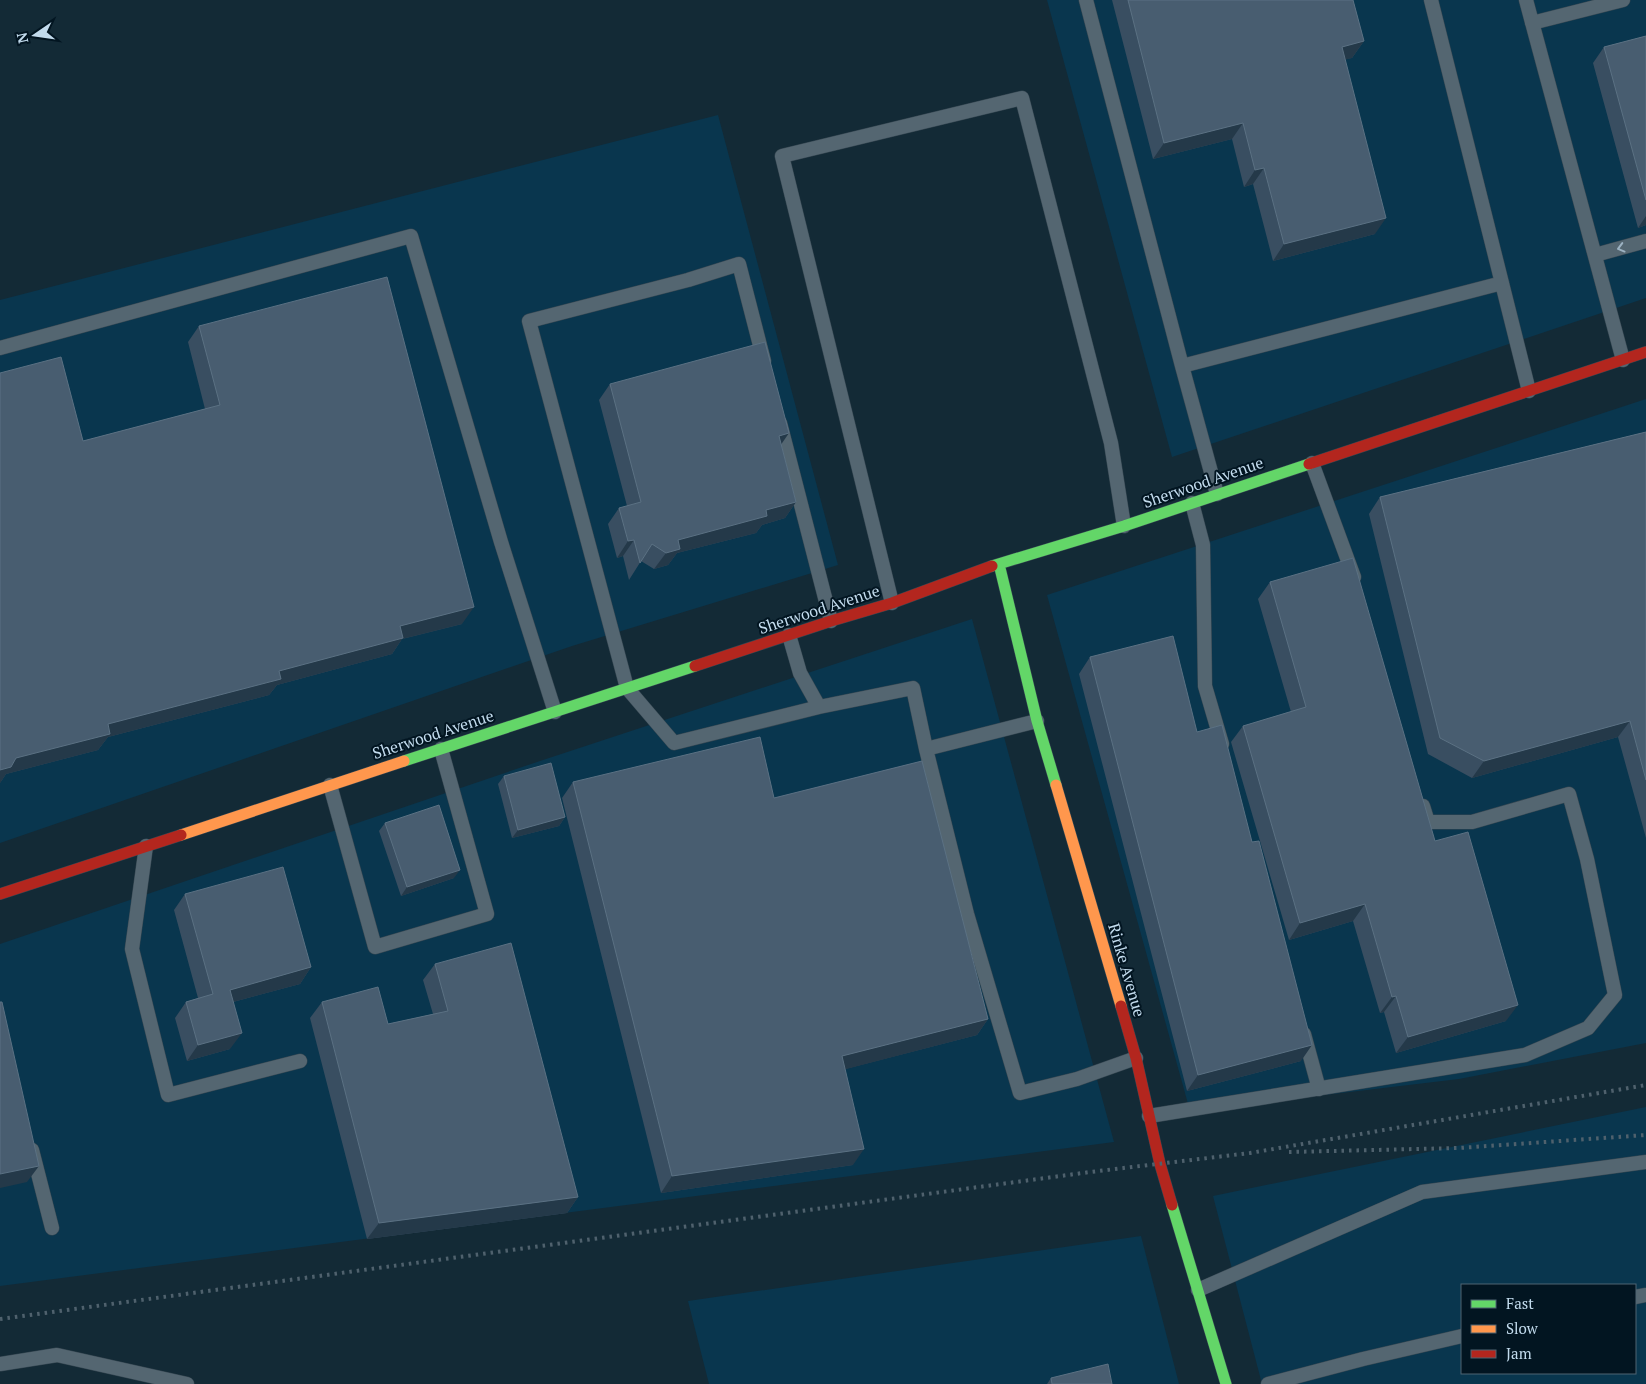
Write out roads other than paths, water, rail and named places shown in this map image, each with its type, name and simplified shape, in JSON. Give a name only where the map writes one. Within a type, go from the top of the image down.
[{"type":"street","name":"Sherwood Avenue","points":[[0,894],[789,635],[892,603],[999,564],[1124,526],[1646,352]]},
{"type":"street","name":"Rinke Avenue","points":[[999,564],[1037,721],[1136,1058],[1160,1164],[1226,1384]]},
{"type":"lane","points":[[1086,0],[1217,494]]},
{"type":"lane","points":[[1431,0],[1530,391]]},
{"type":"lane","points":[[1526,0],[1623,360]]},
{"type":"lane","points":[[1532,23],[1624,0]]},
{"type":"lane","points":[[892,603],[782,156],[1022,98],[1112,443],[1124,526]]},
{"type":"lane","points":[[0,348],[411,236],[501,542],[555,712]]},
{"type":"lane","points":[[1595,255],[1646,241]]},
{"type":"lane","points":[[766,370],[739,264],[688,280],[529,321],[627,688],[674,743],[819,707],[913,688],[926,750],[967,914],[1020,1093],[1077,1079],[1136,1058]]},
{"type":"lane","points":[[1182,366],[1502,283]]},
{"type":"lane","points":[[776,409],[830,622]]},
{"type":"lane","points":[[1312,463],[1358,589]]},
{"type":"lane","points":[[1192,503],[1203,545],[1205,686],[1225,754]]},
{"type":"lane","points":[[789,635],[800,673],[819,707]]},
{"type":"lane","points":[[926,750],[1037,721]]},
{"type":"lane","points":[[330,785],[375,946],[487,914],[441,749]]},
{"type":"lane","points":[[1149,1116],[1525,1055],[1588,1028],[1615,995],[1587,859],[1569,794],[1472,822],[1428,822],[1420,794]]},
{"type":"lane","points":[[146,846],[132,949],[168,1095],[300,1061]]},
{"type":"lane","points":[[1300,1021],[1319,1088]]},
{"type":"lane","points":[[28,1132],[52,1228]]},
{"type":"lane","points":[[1198,1290],[1422,1192],[1646,1162]]},
{"type":"lane","points":[[1268,1384],[1461,1336]]},
{"type":"lane","points":[[0,1364],[57,1355],[187,1384]]},
{"type":"railway","points":[[0,1319],[1090,1172],[1250,1153],[1646,1085]]},
{"type":"railway","points":[[1289,1152],[1459,1148],[1646,1135]]}]
